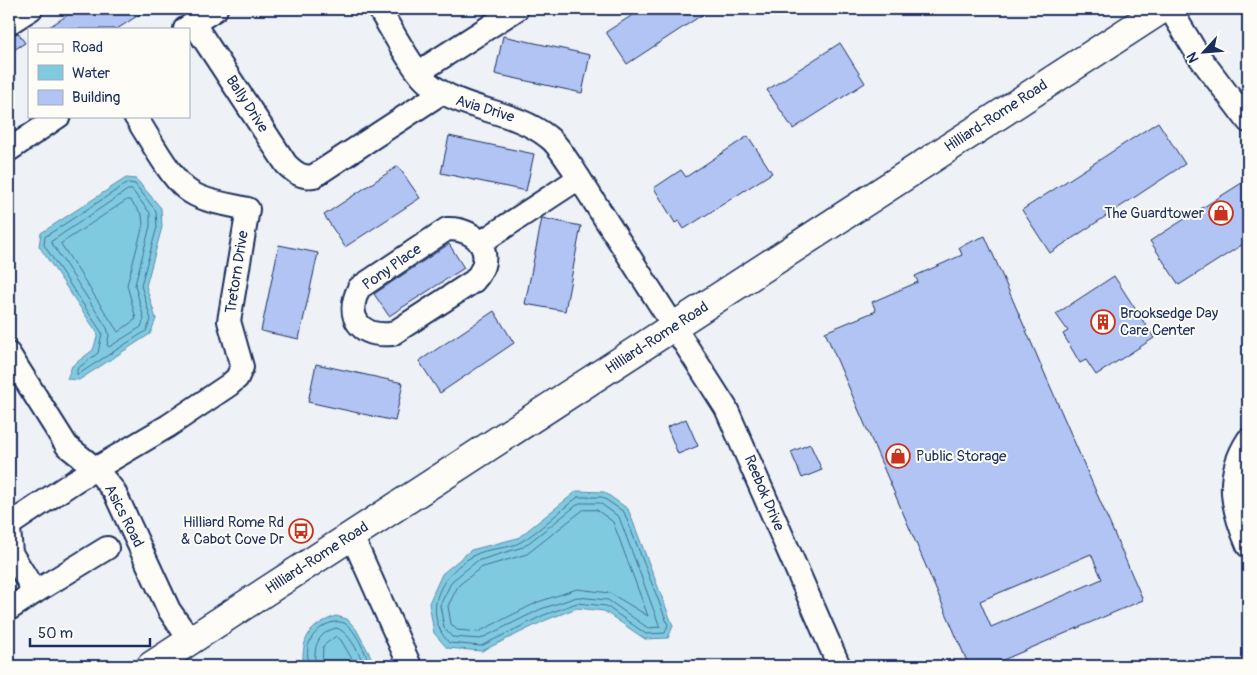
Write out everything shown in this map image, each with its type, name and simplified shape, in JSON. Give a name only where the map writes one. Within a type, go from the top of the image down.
[{"type":"main road","name":"Hilliard-Rome Road","points":[[151,666],[674,328],[1162,9]]},
{"type":"street","points":[[190,26],[216,9]]},
{"type":"street","points":[[379,9],[425,81],[441,93]]},
{"type":"street","points":[[419,72],[517,9]]},
{"type":"street","points":[[1170,9],[1198,55],[1248,121]]},
{"type":"street","name":"Bally Drive","points":[[190,26],[286,164],[305,177]]},
{"type":"street","name":"Avia Drive","points":[[305,177],[314,176],[441,93],[478,109],[518,118],[550,138],[579,178],[674,328]]},
{"type":"street","points":[[9,150],[56,118]]},
{"type":"street","name":"Tretorn Drive","points":[[96,469],[168,426],[229,385],[238,378],[242,368],[229,321],[248,209],[199,196],[186,189],[177,179],[137,118]]},
{"type":"street","points":[[480,243],[579,178]]},
{"type":"street","name":"Pony Place","points":[[459,229],[471,234],[480,243],[486,256],[484,270],[474,281],[392,334],[377,336],[363,329],[354,316],[353,301],[359,288],[447,230],[459,229]]},
{"type":"street","name":"Reebok Drive","points":[[674,328],[726,408],[838,666]]},
{"type":"street","name":"Asics Road","points":[[9,354],[67,446],[96,469],[114,491],[169,610],[190,640]]},
{"type":"street","points":[[1248,440],[1237,461],[1232,483],[1233,506],[1248,546]]},
{"type":"street","points":[[35,592],[11,553],[9,529],[12,523],[23,515],[96,469]]},
{"type":"street","points":[[352,536],[410,666]]},
{"type":"street","points":[[9,609],[106,548]]},
{"type":"water","points":[[126,178],[136,179],[161,208],[162,227],[146,286],[156,319],[150,334],[79,380],[67,379],[72,366],[93,350],[98,334],[39,246],[41,233]]},
{"type":"water","points":[[577,491],[604,492],[628,509],[673,626],[668,638],[645,639],[604,611],[577,608],[546,620],[482,651],[447,648],[434,633],[429,603],[442,574],[471,550],[518,538]]},
{"type":"water","points":[[336,616],[347,619],[356,629],[376,666],[303,666],[304,648],[309,634],[319,624]]},
{"type":"building","points":[[77,9],[148,9],[119,28],[48,28]]},
{"type":"building","points":[[642,9],[711,9],[627,64],[606,32]]},
{"type":"building","points":[[18,33],[25,43],[9,53],[9,36]]},
{"type":"building","points":[[503,36],[590,55],[582,93],[495,74]]},
{"type":"building","points":[[840,43],[865,83],[793,129],[767,90]]},
{"type":"building","points":[[1158,122],[1185,164],[1050,253],[1022,210]]},
{"type":"building","points":[[449,136],[534,154],[526,191],[441,173]]},
{"type":"building","points":[[748,136],[772,173],[684,229],[679,221],[675,223],[654,188],[681,170],[686,177]]},
{"type":"building","points":[[398,166],[420,198],[345,247],[324,215]]},
{"type":"building","name":"The Guardtower","points":[[1248,179],[1248,241],[1179,285],[1150,241]]},
{"type":"building","points":[[542,218],[581,226],[565,311],[525,304]]},
{"type":"building","points":[[985,236],[1143,600],[989,666],[969,666],[825,332],[876,311],[872,302],[918,282],[915,276],[962,255],[959,247]],"holes":[[[1091,554],[1102,579],[991,627],[980,601]]]},
{"type":"building","points":[[449,244],[464,268],[389,316],[374,294]]},
{"type":"building","points":[[279,245],[318,253],[299,339],[261,331]]},
{"type":"building","name":"Brooksedge Day Care Center","points":[[1114,276],[1154,338],[1096,375],[1086,360],[1080,363],[1063,334],[1068,331],[1056,314]]},
{"type":"building","points":[[494,311],[514,343],[440,393],[419,361]]},
{"type":"building","points":[[316,364],[403,383],[395,421],[308,402]]},
{"type":"building","points":[[686,419],[698,446],[678,454],[667,427]]},
{"type":"building","points":[[810,444],[822,470],[802,478],[791,452]]},
{"type":"place","name":"The Guardtower","points":[[1221,213]]},
{"type":"place","name":"Brooksedge Day Care Center","points":[[1103,322]]},
{"type":"place","name":"Public Storage","points":[[898,456]]},
{"type":"place","name":"Hilliard Rome Rd & Cabot Cove Dr","points":[[301,531]]}]
